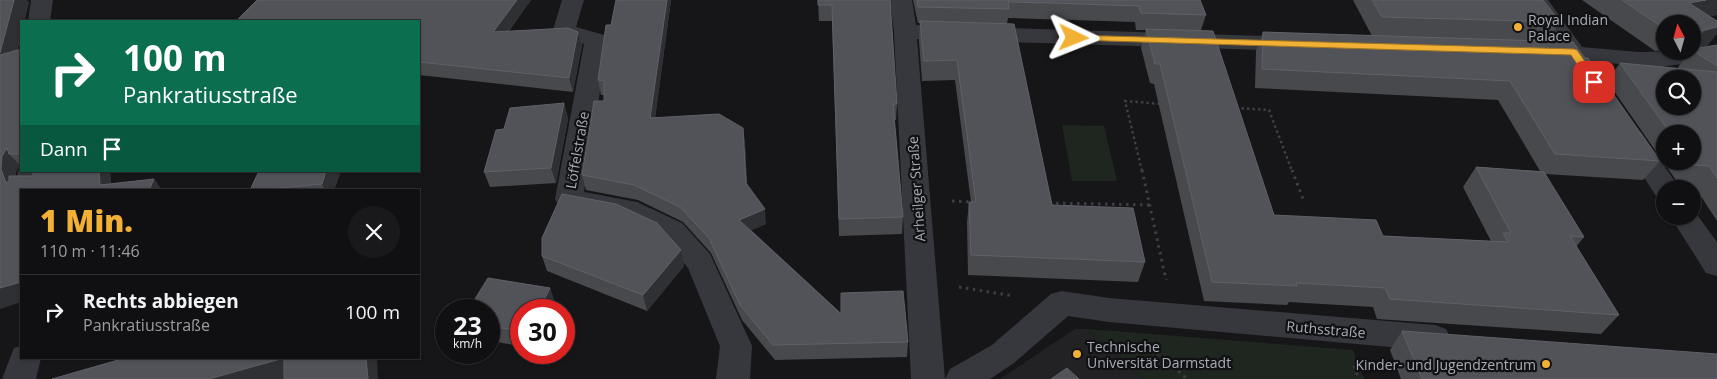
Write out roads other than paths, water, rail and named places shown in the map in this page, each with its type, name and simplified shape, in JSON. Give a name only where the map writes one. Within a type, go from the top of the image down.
[{"type":"street","points":[[39,20],[42,0]]},
{"type":"street","name":"Löffelstraße","points":[[573,0],[564,30],[596,40],[569,199],[628,209],[672,230],[700,262],[736,346],[733,379]]},
{"type":"street","name":"Arheilger Straße","points":[[900,0],[905,32],[928,379]]},
{"type":"street","points":[[1537,0],[1596,84]]},
{"type":"street","points":[[905,32],[1318,45]]},
{"type":"street","points":[[1525,51],[1574,52],[1650,60],[1686,58],[1717,52]]},
{"type":"street","points":[[1617,116],[1660,180]]},
{"type":"street","points":[[31,172],[31,189]]},
{"type":"street","points":[[1690,225],[1717,265]]},
{"type":"street","name":"Ruthsstraße","points":[[962,379],[1003,354],[1062,303],[1109,310],[1460,340]]},
{"type":"street","points":[[19,379],[25,359]]},
{"type":"place","name":"Royal Indian Palace","points":[[1518,27]]},
{"type":"place","name":"Technische Universität Darmstadt","points":[[1077,354]]},
{"type":"place","name":"Kinder- und Jugendzentrum","points":[[1546,364]]}]
